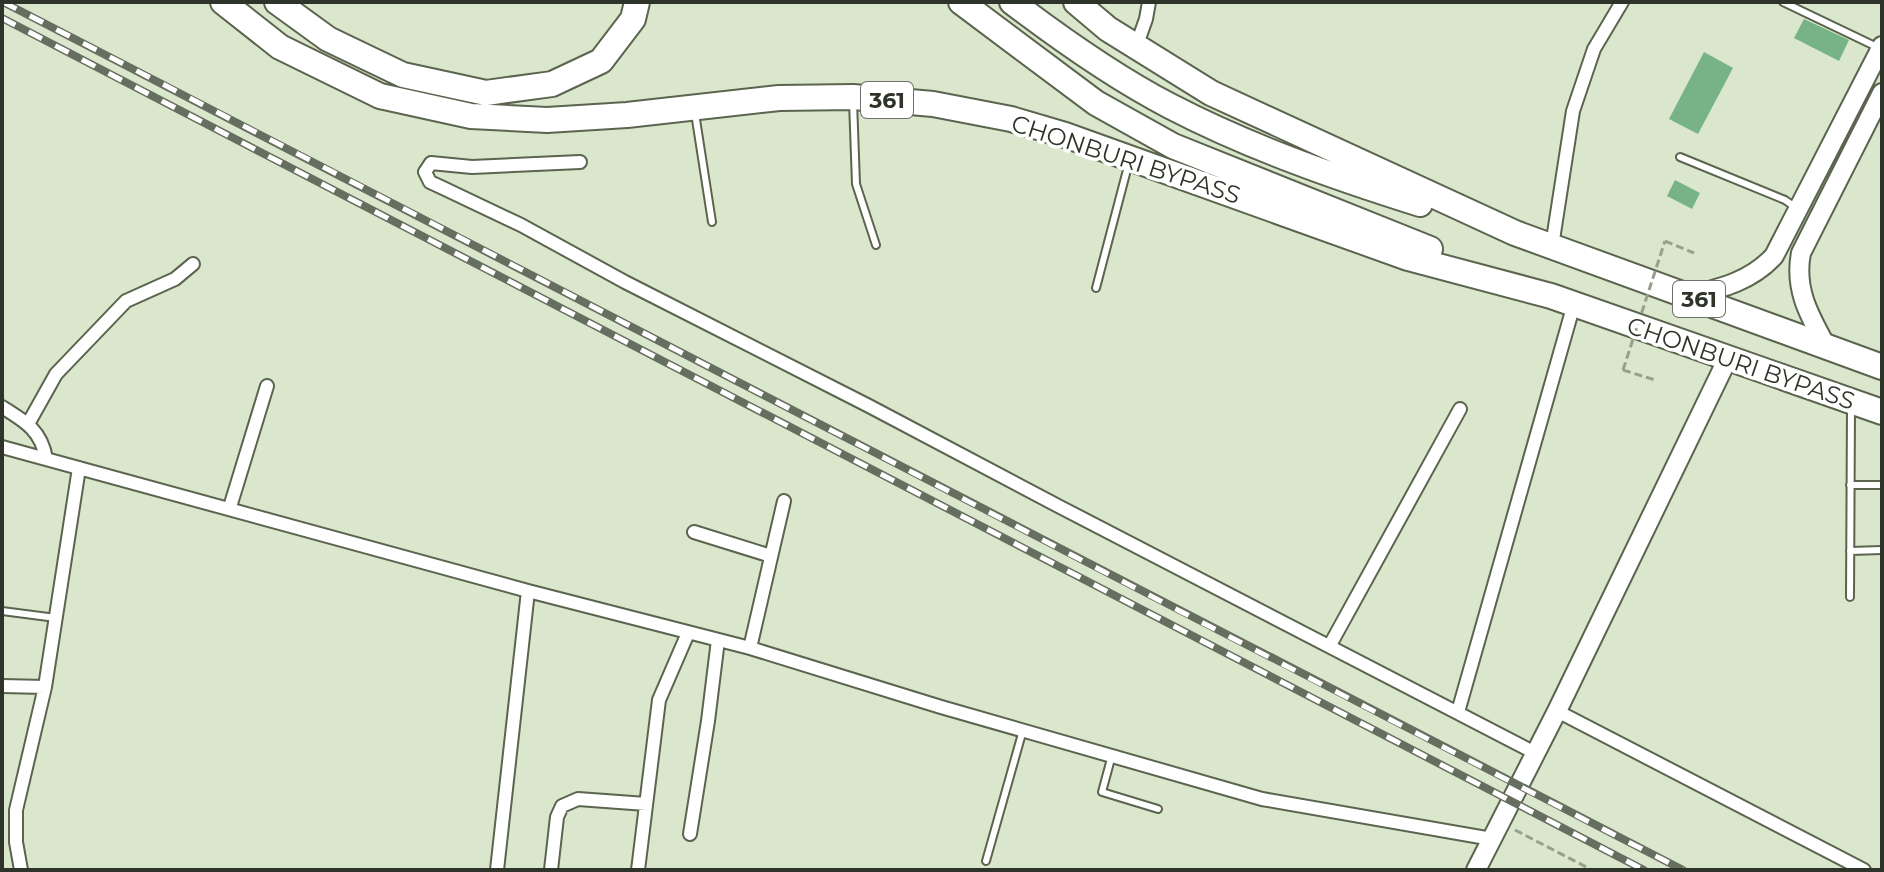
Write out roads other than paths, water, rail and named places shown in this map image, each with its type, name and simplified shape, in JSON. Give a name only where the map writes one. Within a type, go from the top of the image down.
[{"type":"highway","name":"CHONBURI BYPASS","points":[[223,2],[280,47],[380,96],[471,116],[547,120],[627,115],[779,98],[853,97],[933,104],[1011,119],[1130,158],[1408,258],[1563,300],[1882,412]]},
{"type":"highway","points":[[277,2],[328,39],[403,75],[486,93],[552,84],[601,61],[633,19],[637,2]]},
{"type":"highway","points":[[961,2],[1096,103],[1173,146],[1563,300]]},
{"type":"highway","points":[[1012,2],[1106,68],[1168,105],[1226,133],[1292,160],[1515,233]]},
{"type":"highway","name":"CHONBURI BYPASS","points":[[1076,2],[1108,29],[1211,93],[1515,233],[1882,367]]},
{"type":"main road","points":[[1690,296],[1729,286],[1762,269],[1774,256],[1881,48]]},
{"type":"main road","points":[[1826,346],[1803,304],[1798,270],[1801,253],[1882,93]]},
{"type":"main road","points":[[1476,870],[1557,711],[1728,358]]},
{"type":"street","points":[[1136,47],[1149,2]]},
{"type":"street","points":[[1552,246],[1573,111],[1594,49],[1622,2]]},
{"type":"street","points":[[580,162],[472,167],[431,163],[425,172],[430,182],[521,225],[1535,753]]},
{"type":"street","points":[[28,424],[56,374],[126,301],[175,279],[193,264]]},
{"type":"street","points":[[1458,712],[1563,300]]},
{"type":"street","points":[[230,507],[267,386]]},
{"type":"street","points":[[2,407],[34,428],[44,443],[46,459]]},
{"type":"street","points":[[1330,645],[1460,409]]},
{"type":"street","points":[[2,447],[528,591],[750,648],[1262,799],[1497,831]]},
{"type":"street","points":[[21,870],[16,842],[16,810],[45,687],[79,468]]},
{"type":"street","points":[[750,648],[784,501]]},
{"type":"street","points":[[694,532],[771,556]]},
{"type":"street","points":[[497,870],[528,591]]},
{"type":"street","points":[[638,870],[659,700],[688,633]]},
{"type":"street","points":[[690,834],[718,640]]},
{"type":"street","points":[[2,686],[45,687]]},
{"type":"street","points":[[1557,711],[1864,870]]},
{"type":"street","points":[[551,870],[557,817],[562,806],[578,799],[646,804]]},
{"type":"street","points":[[2,842],[16,842]]},
{"type":"lane","points":[[1783,2],[1881,48]]},
{"type":"lane","points":[[853,97],[856,184],[876,245]]},
{"type":"lane","points":[[694,106],[712,222]]},
{"type":"lane","points":[[1680,157],[1785,200],[1798,209]]},
{"type":"lane","points":[[1096,288],[1130,158]]},
{"type":"lane","points":[[1850,597],[1851,401]]},
{"type":"lane","points":[[1850,485],[1882,485]]},
{"type":"lane","points":[[1850,551],[1882,550]]},
{"type":"lane","points":[[2,611],[56,618]]},
{"type":"lane","points":[[986,861],[1023,730]]},
{"type":"lane","points":[[1112,755],[1102,792],[1158,809]]},
{"type":"railway","points":[[3,2],[1683,870]]},
{"type":"railway","points":[[2,18],[1644,870]]}]
